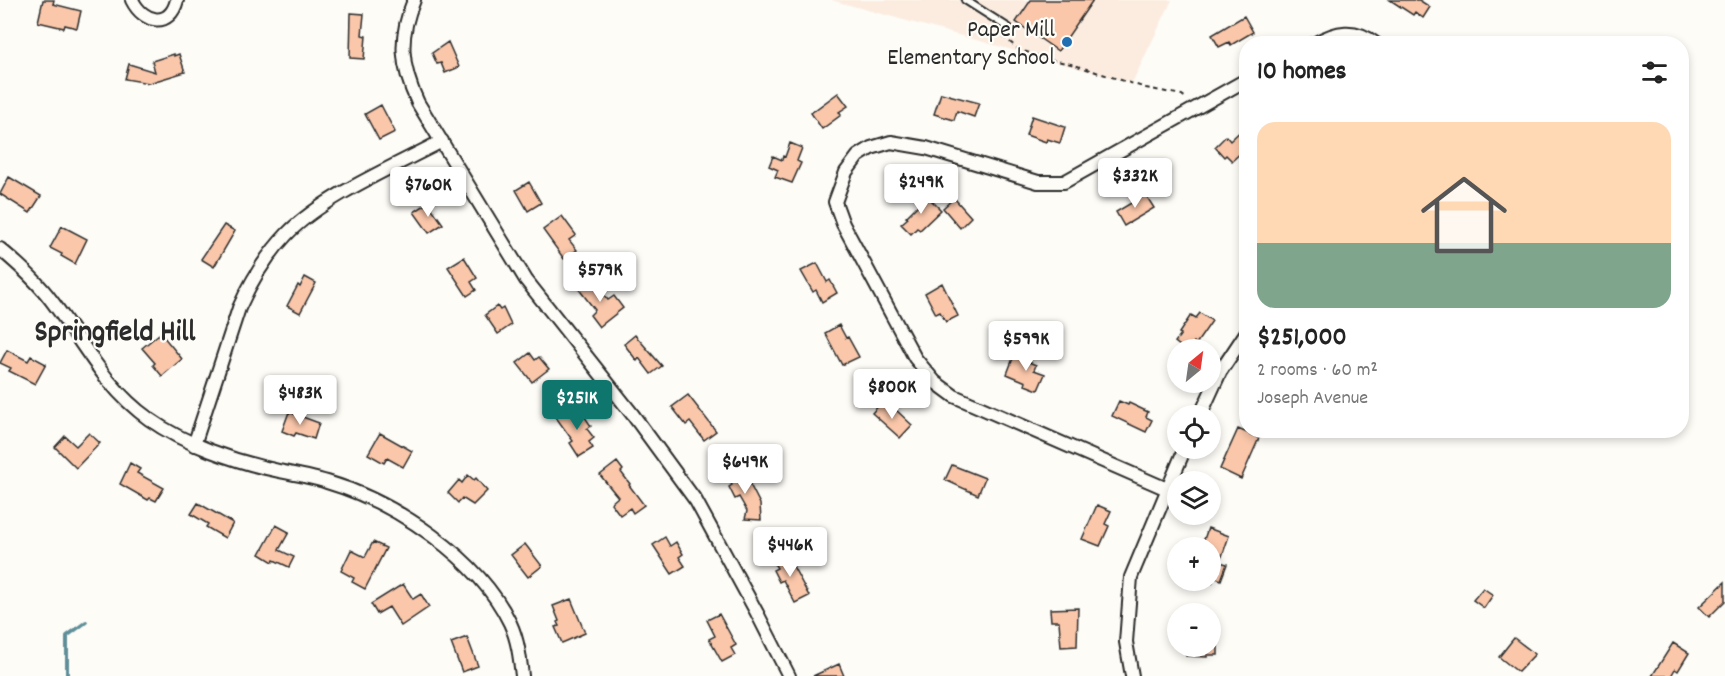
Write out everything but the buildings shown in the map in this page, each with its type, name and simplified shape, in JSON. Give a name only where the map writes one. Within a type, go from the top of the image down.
[{"type":"street","points":[[132,0],[140,13],[149,20],[156,20],[170,14],[175,9],[177,0]]},
{"type":"street","points":[[414,0],[402,42],[410,85],[526,280],[633,415],[696,501],[758,613],[789,676]]},
{"type":"street","points":[[1332,36],[1344,31],[1364,36]]},
{"type":"street","points":[[1132,676],[1126,642],[1131,578],[1167,489],[954,396],[935,382],[915,358],[843,224],[835,202],[846,172],[858,156],[871,148],[891,142],[926,148],[1038,182],[1064,182],[1239,84]]},
{"type":"street","points":[[194,445],[239,308],[248,288],[273,249],[288,233],[323,205],[442,141]]},
{"type":"street","points":[[0,249],[51,299],[112,387],[148,418],[194,445],[352,490],[384,505],[434,537],[463,562],[497,600],[514,635],[522,676]]},
{"type":"street","points":[[1205,405],[1220,372],[1239,344]]},
{"type":"lane","points":[[965,0],[1009,28]]},
{"type":"path","points":[[1009,28],[1002,37],[1018,49],[1146,88],[1182,95],[1187,99]]},
{"type":"shaded area","name":"Paper Mill Elementary School","points":[[831,0],[1172,0],[1132,83]]},
{"type":"waterway","points":[[67,676],[67,636],[86,622]]},
{"type":"place","name":"Paper Mill Elementary School","points":[[1067,42]]},
{"type":"district","name":"Springfield Hill","points":[[115,330]]}]
